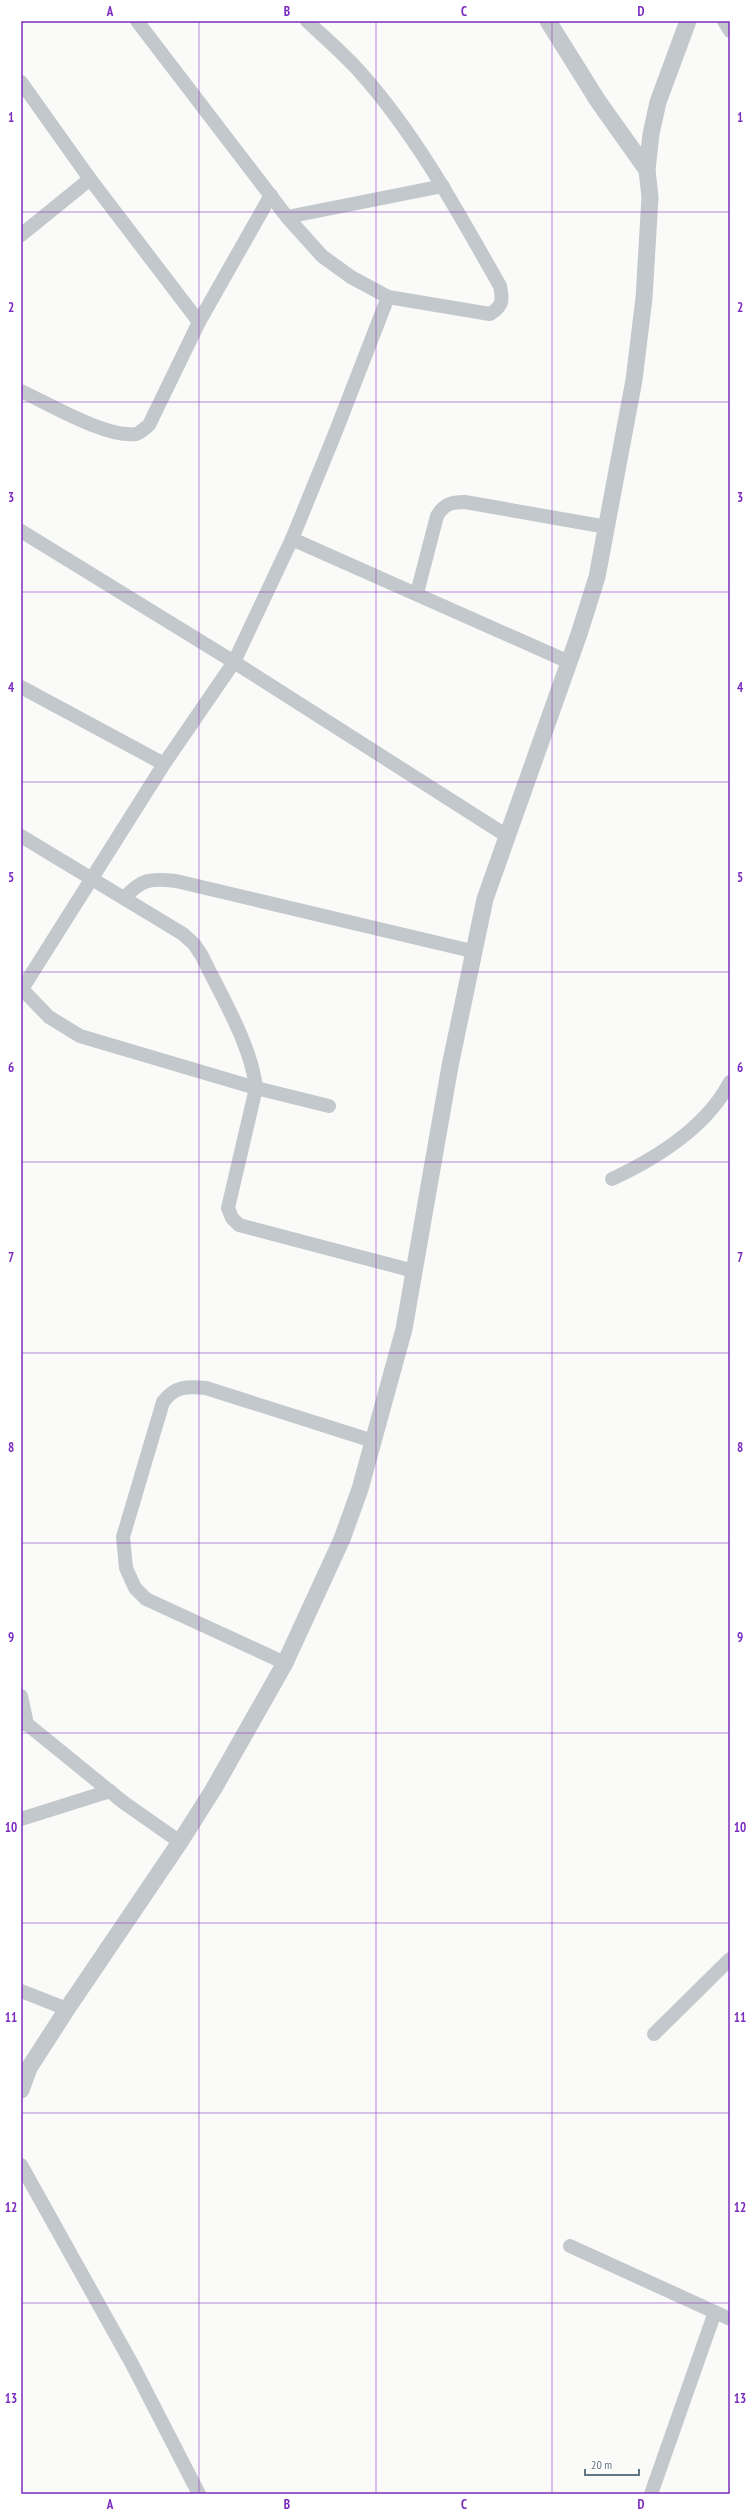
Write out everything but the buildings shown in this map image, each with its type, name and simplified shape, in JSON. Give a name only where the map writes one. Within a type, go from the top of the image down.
[{"type":"street","points":[[137,21],[287,217],[322,256],[351,277],[388,297],[482,314],[490,314],[500,308],[503,299],[500,286],[443,186],[395,116],[360,71],[307,21]]},
{"type":"street","points":[[548,21],[598,101],[647,170]]},
{"type":"street","points":[[21,2090],[29,2068],[213,1790],[285,1663],[342,1539],[360,1489],[404,1329],[472,952],[485,899],[569,662],[596,577],[607,527],[634,380],[644,298],[650,205],[647,170],[658,102],[688,21]]},
{"type":"street","points":[[725,21],[730,24]]},
{"type":"street","points":[[725,21],[730,31]]},
{"type":"street","points":[[21,82],[90,179],[199,322]]},
{"type":"street","points":[[21,235],[90,179]]},
{"type":"street","points":[[287,217],[443,186]]},
{"type":"street","points":[[21,391],[103,429],[122,434],[138,434],[148,425],[156,411],[199,322],[271,195]]},
{"type":"street","points":[[329,1106],[256,1088],[80,1036],[49,1017],[21,989],[164,764],[234,662],[292,539],[388,297]]},
{"type":"street","points":[[417,594],[437,516],[442,507],[452,502],[465,502],[607,527]]},
{"type":"street","points":[[21,531],[234,662],[507,836]]},
{"type":"street","points":[[292,539],[569,662]]},
{"type":"street","points":[[21,687],[164,764]]},
{"type":"street","points":[[21,836],[183,934],[194,944],[202,956],[246,1051],[254,1073],[256,1088],[228,1208],[232,1218],[239,1225],[414,1271]]},
{"type":"street","points":[[124,898],[136,886],[148,880],[176,881],[472,952]]},
{"type":"street","points":[[612,1179],[641,1166],[672,1145],[702,1119],[730,1082]]},
{"type":"street","points":[[285,1663],[146,1600],[135,1588],[126,1568],[122,1537],[163,1402],[177,1389],[187,1386],[206,1388],[373,1441]]},
{"type":"street","points":[[21,1696],[24,1724],[110,1791],[180,1842]]},
{"type":"street","points":[[21,1820],[110,1791]]},
{"type":"street","points":[[654,2034],[730,1959]]},
{"type":"street","points":[[21,1991],[67,2009]]},
{"type":"street","points":[[21,2165],[132,2364],[199,2494]]},
{"type":"street","points":[[570,2246],[730,2319]]},
{"type":"street","points":[[651,2494],[715,2312]]}]
